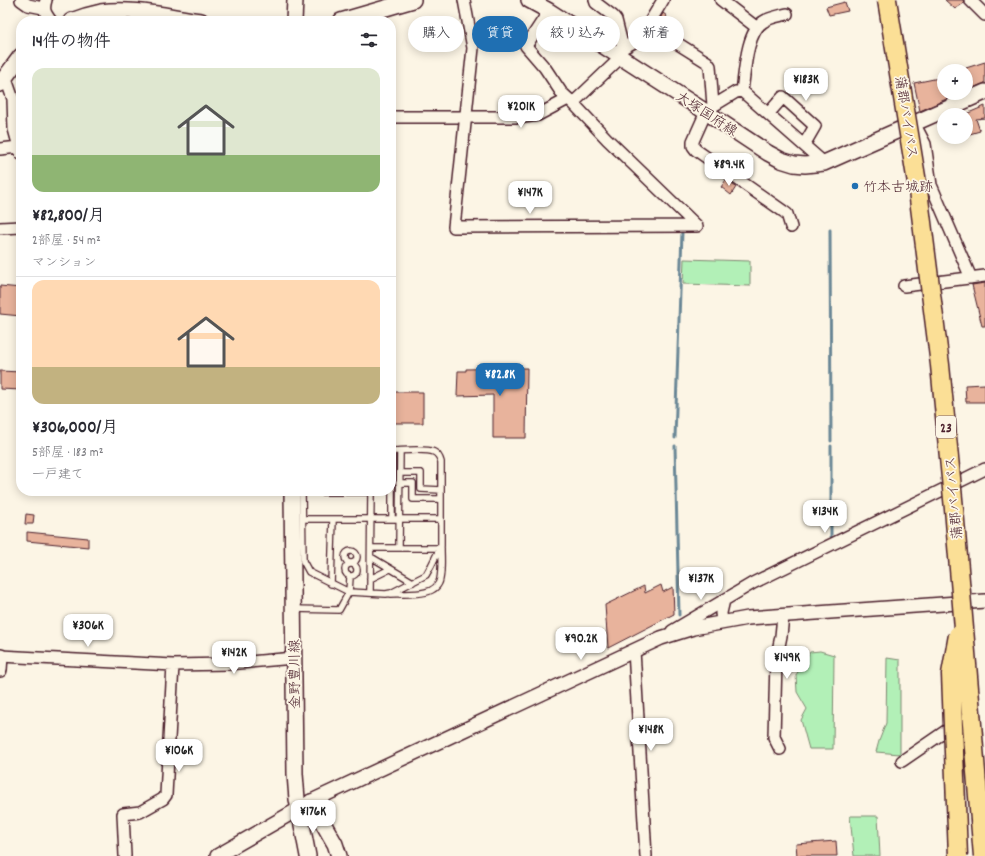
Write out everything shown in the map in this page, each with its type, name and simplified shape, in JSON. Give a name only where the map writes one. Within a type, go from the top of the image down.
[{"type":"highway","name":"蒲郡バイパス","points":[[882,0],[908,155],[931,329],[951,514],[971,819]]},
{"type":"highway","name":"蒲郡バイパス","points":[[887,0],[917,183],[939,358],[954,509],[983,856]]},
{"type":"highway","points":[[958,856],[951,674],[959,629]]},
{"type":"main road","points":[[294,16],[295,0]]},
{"type":"main road","points":[[358,16],[414,0]]},
{"type":"main road","name":"大塚国府線","points":[[529,0],[622,52],[710,109],[768,153],[781,160],[794,164],[806,165],[824,163],[985,92]]},
{"type":"main road","points":[[85,16],[115,11],[127,11],[164,16]]},
{"type":"main road","points":[[3,80],[16,63]]},
{"type":"main road","name":"金野豊川線","points":[[299,496],[293,609],[295,774],[305,805],[308,856]]},
{"type":"main road","name":"金野豊川線","points":[[305,805],[335,844],[339,856]]},
{"type":"street","points":[[21,0],[28,5],[44,4],[45,13],[47,16]]},
{"type":"street","points":[[464,0],[473,48],[454,227],[697,226],[561,92],[545,68],[526,46],[549,11]]},
{"type":"street","points":[[594,0],[616,20],[622,52]]},
{"type":"street","points":[[653,16],[663,0]]},
{"type":"street","points":[[721,0],[756,27]]},
{"type":"street","points":[[970,0],[985,15]]},
{"type":"street","points":[[742,91],[748,49],[756,27],[765,20],[787,14]]},
{"type":"street","points":[[396,117],[524,117],[538,115],[570,101],[615,63],[622,52],[628,47]]},
{"type":"street","points":[[684,48],[707,62],[710,66],[710,109],[693,141],[693,146],[696,150],[787,214],[791,227]]},
{"type":"street","points":[[3,80],[14,99],[14,129],[16,136]]},
{"type":"street","points":[[710,109],[736,92],[742,91]]},
{"type":"street","points":[[742,91],[824,163]]},
{"type":"street","points":[[768,114],[783,97],[815,126],[804,145]]},
{"type":"street","points":[[914,123],[925,144],[931,185],[971,278]]},
{"type":"street","points":[[0,149],[16,151]]},
{"type":"street","points":[[0,228],[16,227]]},
{"type":"street","points":[[904,286],[985,276]]},
{"type":"street","points":[[661,638],[753,583],[985,469]]},
{"type":"street","points":[[722,622],[721,613],[724,600]]},
{"type":"street","points":[[217,856],[305,805],[661,638],[693,628],[748,618],[985,601]]},
{"type":"street","points":[[780,749],[774,737],[776,661],[783,616]]},
{"type":"street","points":[[634,650],[646,856]]},
{"type":"street","points":[[0,670],[1,656],[173,665],[228,664],[294,658]]},
{"type":"street","points":[[124,856],[123,814],[140,812],[163,799],[166,795],[173,665]]},
{"type":"street","points":[[902,761],[972,713],[985,783]]},
{"type":"lane","points":[[300,496],[304,565],[309,572],[349,592],[386,594],[426,592],[436,587],[440,578],[441,462],[437,454],[429,451],[396,451]]},
{"type":"lane","points":[[399,548],[400,451]]},
{"type":"lane","points":[[400,473],[421,473],[421,489],[441,490]]},
{"type":"lane","points":[[399,483],[413,483],[413,499],[441,499]]},
{"type":"lane","points":[[370,593],[371,496]]},
{"type":"lane","points":[[392,496],[392,519]]},
{"type":"lane","points":[[302,519],[441,519]]},
{"type":"lane","points":[[331,584],[332,519]]},
{"type":"lane","points":[[386,594],[426,575],[440,548],[441,541]]},
{"type":"lane","points":[[370,548],[440,548]]},
{"type":"lane","points":[[370,557],[413,582]]},
{"type":"lane","points":[[351,564],[355,565],[357,570],[355,576],[350,577],[344,570],[346,566],[351,564]]},
{"type":"lane","points":[[370,579],[390,568]]},
{"type":"lane","points":[[293,609],[339,610],[349,592],[350,577]]},
{"type":"green space","points":[[684,259],[750,261],[750,286],[683,284]]},
{"type":"green space","points":[[820,651],[834,655],[833,749],[809,749],[801,720],[807,709],[797,692],[796,675],[810,652]]},
{"type":"green space","points":[[887,658],[900,660],[900,754],[876,752],[886,723]]},
{"type":"green space","points":[[850,816],[878,816],[880,856],[854,856]]},
{"type":"building","points":[[945,0],[963,0],[964,3],[955,9]]},
{"type":"building","points":[[845,2],[848,11],[829,15],[826,7]]},
{"type":"building","points":[[985,62],[985,83],[973,88],[973,66]]},
{"type":"building","points":[[937,78],[937,100],[944,100],[920,111],[914,83]]},
{"type":"building","points":[[985,106],[985,118],[976,119],[980,131],[973,133],[973,111]]},
{"type":"building","points":[[726,180],[736,187],[731,195],[721,187]]},
{"type":"building","points":[[985,283],[985,326],[982,326],[972,285]]},
{"type":"building","points":[[0,286],[16,288],[16,316],[0,314]]},
{"type":"building","points":[[527,368],[526,438],[493,438],[493,395],[457,396],[458,371],[466,371],[466,369]]},
{"type":"building","points":[[0,371],[16,372],[16,390],[0,389]]},
{"type":"building","points":[[985,384],[985,402],[966,402],[965,385]]},
{"type":"building","points":[[396,392],[423,392],[423,423],[396,423]]},
{"type":"building","points":[[26,514],[34,515],[33,524],[25,524]]},
{"type":"building","points":[[27,532],[88,538],[88,547],[27,541]]},
{"type":"building","points":[[661,585],[663,592],[673,587],[674,614],[608,648],[605,605],[644,586],[645,593]]},
{"type":"building","points":[[836,841],[837,856],[797,856],[796,844]]},
{"type":"waterway","points":[[830,230],[831,441]]},
{"type":"waterway","points":[[675,438],[682,232]]},
{"type":"waterway","points":[[675,446],[679,615]]},
{"type":"waterway","points":[[831,446],[831,536]]},
{"type":"place","name":"竹本古城跡","points":[[855,186]]}]
